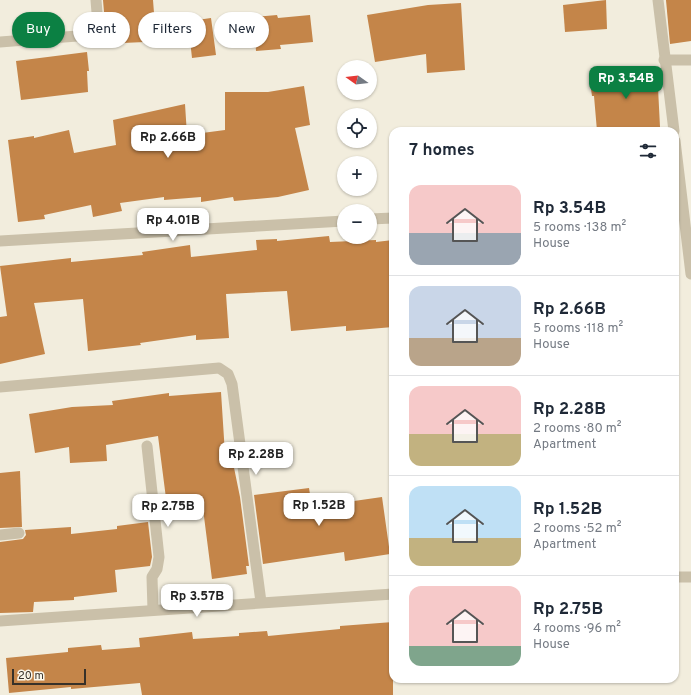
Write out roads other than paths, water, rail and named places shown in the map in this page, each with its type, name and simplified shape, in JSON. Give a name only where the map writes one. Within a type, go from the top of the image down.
[{"type":"street","points":[[0,42],[90,35],[98,25],[96,0]]},
{"type":"street","points":[[658,0],[664,60],[673,127]]},
{"type":"street","points":[[664,60],[691,60]]},
{"type":"street","points":[[679,201],[691,274]]},
{"type":"street","points":[[377,219],[389,218]]},
{"type":"street","points":[[0,241],[337,221]]},
{"type":"street","points":[[0,386],[219,368],[228,374],[232,384],[261,602]]},
{"type":"street","points":[[147,446],[159,557],[157,569],[152,577],[153,610]]},
{"type":"street","points":[[0,535],[19,533]]},
{"type":"street","points":[[679,577],[691,577]]},
{"type":"street","points":[[0,621],[389,594]]}]
